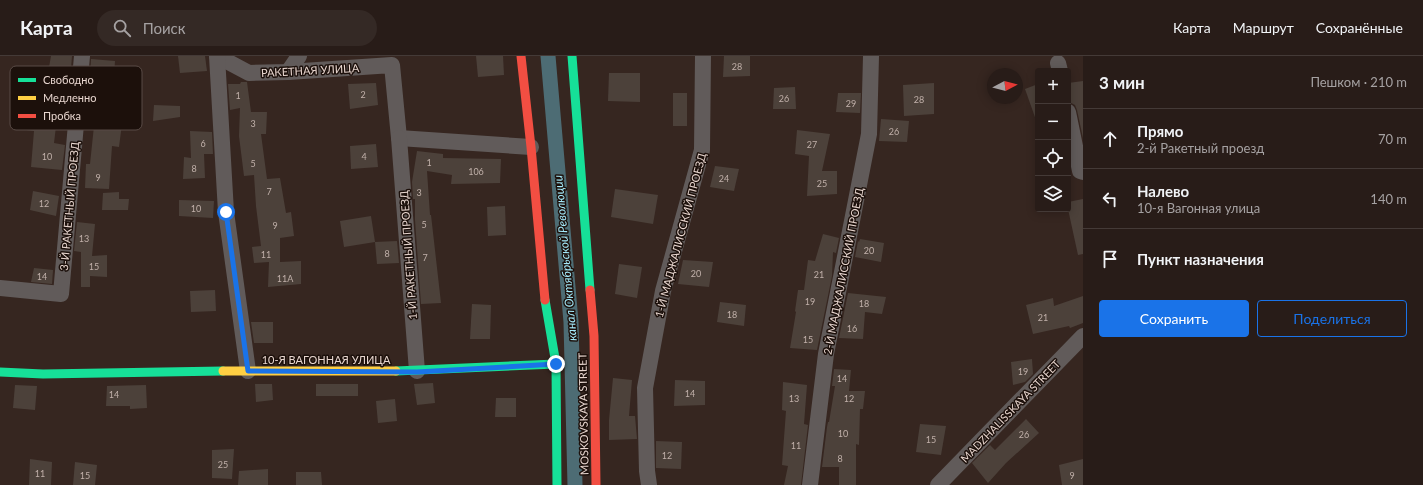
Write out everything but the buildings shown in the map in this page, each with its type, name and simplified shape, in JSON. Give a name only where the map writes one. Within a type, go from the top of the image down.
[{"type":"main road","points":[[521,56],[546,306],[556,364],[557,485]]},
{"type":"main road","name":"MOSKOVSKAYA STREET","points":[[572,56],[594,336],[596,485]]},
{"type":"main road","name":"10-Я ВАГОННАЯ УЛИЦА","points":[[0,372],[43,374],[248,371],[417,372],[556,364]]},
{"type":"street","name":"3-Й РАКЕТНЫЙ ПРОЕЗД","points":[[81,66],[82,56]]},
{"type":"street","points":[[217,56],[226,212],[248,371]]},
{"type":"street","name":"РАКЕТНАЯ УЛИЦА","points":[[217,56],[249,73],[288,72],[392,64],[399,138]]},
{"type":"street","points":[[288,72],[299,56]]},
{"type":"street","name":"1-Й МАДЖАЛИССКИЙ ПРОЕЗД","points":[[649,485],[647,471],[645,388],[663,291],[702,150],[703,56]]},
{"type":"street","name":"2-Й МАДЖАЛИССКИЙ ПРОЕЗД","points":[[810,485],[826,354],[870,134],[871,56]]},
{"type":"street","points":[[1071,127],[1080,171],[1083,172]]},
{"type":"street","name":"3-Й РАКЕТНЫЙ ПРОЕЗД","points":[[0,288],[61,294],[75,130]]},
{"type":"street","points":[[399,138],[531,147]]},
{"type":"street","name":"1-Й РАКЕТНЫЙ ПРОЕЗД","points":[[399,138],[417,372]]},
{"type":"street","name":"MADZHALISSKAYA STREET","points":[[938,485],[1083,336]]},
{"type":"waterway","name":"канал Октябрьской Революции","points":[[548,56],[571,322],[575,485]]},
{"type":"traffic: fast","points":[[572,56],[590,290]]},
{"type":"traffic: fast","points":[[545,300],[556,364],[557,485]]},
{"type":"traffic: fast","points":[[396,371],[556,364]]},
{"type":"traffic: fast","points":[[0,372],[43,374],[223,371]]},
{"type":"traffic: slow","points":[[223,371],[396,371]]},
{"type":"traffic: jam","points":[[521,56],[545,300]]},
{"type":"traffic: jam","points":[[590,290],[594,336],[596,485]]},
{"type":"route","points":[[226,212],[248,371],[417,372],[556,364]]}]
